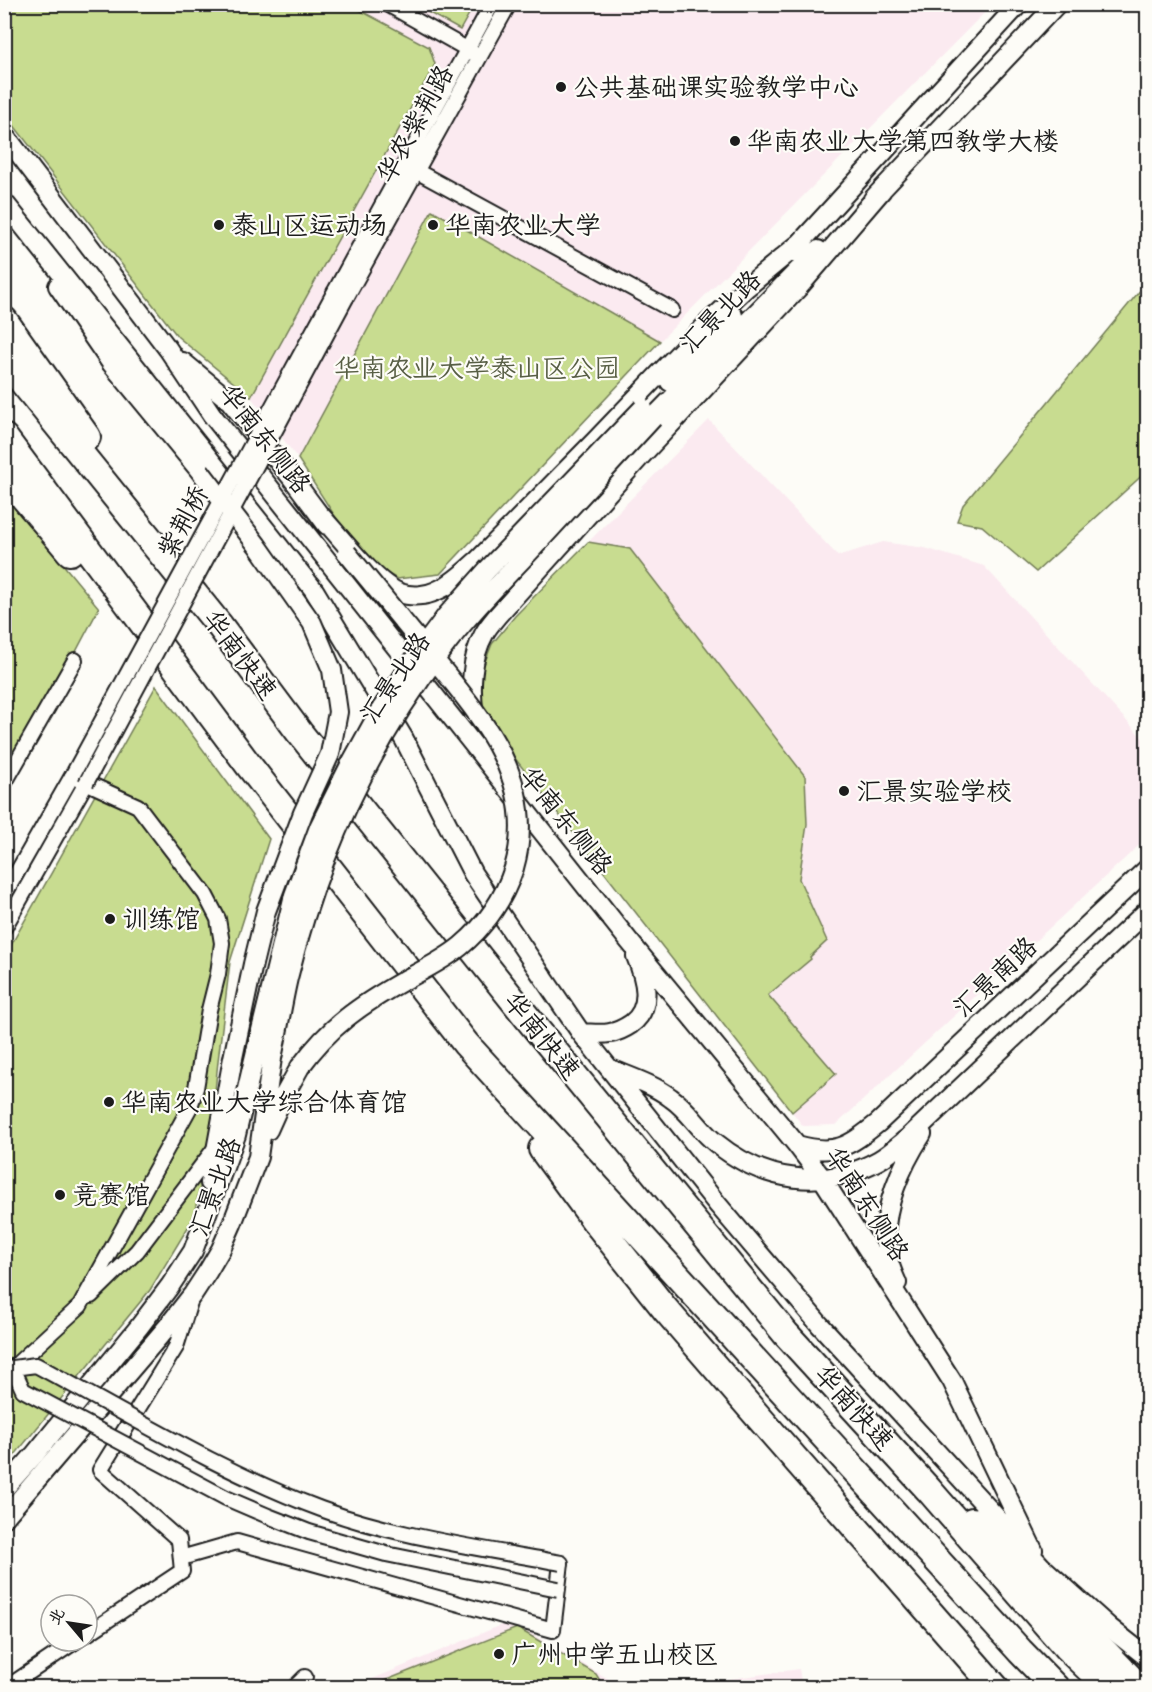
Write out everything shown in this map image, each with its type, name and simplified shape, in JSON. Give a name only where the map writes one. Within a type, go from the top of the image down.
[{"type":"highway","points":[[4,320],[220,626]]},
{"type":"highway","name":"华南快速","points":[[4,360],[220,626],[299,732],[530,1022],[786,1334],[929,1490],[1066,1647],[1109,1688]]},
{"type":"highway","name":"华南快速","points":[[4,437],[250,767],[466,1044],[1056,1688]]},
{"type":"highway","points":[[4,474],[250,767]]},
{"type":"highway","points":[[466,1044],[595,1221],[665,1309],[996,1688]]},
{"type":"highway","points":[[929,1490],[989,1533],[1140,1688]]},
{"type":"street","points":[[387,4],[474,53]]},
{"type":"street","name":"华农紫荆路","points":[[474,53],[492,4]]},
{"type":"street","name":"华农紫荆路","points":[[340,294],[474,53],[509,4]]},
{"type":"street","name":"汇景北路","points":[[4,1489],[107,1368],[158,1303],[193,1251],[264,1055],[309,906],[334,838],[375,755],[442,650],[648,413],[1019,4]]},
{"type":"street","name":"汇景北路","points":[[648,413],[882,190],[1057,4]]},
{"type":"street","name":"华南东侧路","points":[[4,134],[168,349],[212,415],[629,941],[797,1144],[822,1178],[952,1381],[1042,1568]]},
{"type":"street","points":[[410,168],[672,310]]},
{"type":"street","points":[[507,787],[477,729],[473,708],[472,675],[483,635],[498,615],[642,455],[798,288],[882,190]]},
{"type":"street","points":[[4,203],[111,363],[200,471],[257,545],[312,623],[332,670],[338,712],[330,753],[303,813],[266,911],[233,1058],[204,1222]]},
{"type":"street","name":"华南东侧路","points":[[4,203],[314,590],[404,739],[472,874],[581,1033],[718,1205],[820,1325],[1042,1568],[1148,1658]]},
{"type":"street","points":[[321,516],[380,581],[399,593],[413,596],[436,591],[477,561],[729,303],[799,244]]},
{"type":"street","name":"紫荆桥","points":[[72,776],[340,294]]},
{"type":"street","name":"紫荆桥","points":[[86,783],[340,294]]},
{"type":"street","points":[[168,349],[230,401],[292,478],[347,553],[460,690],[493,737],[512,778],[520,816],[517,856],[506,890],[486,922],[461,946],[357,1009],[326,1035],[300,1067],[281,1101],[258,1157]]},
{"type":"street","points":[[4,784],[75,660]]},
{"type":"street","points":[[4,895],[72,776],[138,806],[205,894],[218,920],[222,943],[218,974],[209,1010],[196,1088],[190,1107],[80,1306]]},
{"type":"street","points":[[4,928],[86,783]]},
{"type":"street","name":"汇景南路","points":[[797,1144],[813,1149],[832,1150],[847,1145],[878,1123],[1148,868]]},
{"type":"street","points":[[611,1070],[658,1089],[673,1099],[714,1142],[740,1161],[768,1173],[795,1178],[842,1176],[881,1159],[909,1138],[1148,910]]},
{"type":"street","points":[[581,1033],[611,1033],[625,1028],[637,1019],[644,1007],[645,982],[629,941]]},
{"type":"street","name":"汇景北路","points":[[4,1518],[139,1361],[192,1294],[221,1249],[258,1157],[264,1055]]},
{"type":"street","points":[[912,1318],[890,1266],[886,1247],[887,1225],[897,1179],[906,1159],[935,1113]]},
{"type":"street","points":[[7,1370],[80,1306],[137,1251],[216,1146]]},
{"type":"street","points":[[99,1626],[182,1571],[179,1540],[100,1470],[176,1347],[192,1294]]},
{"type":"street","points":[[7,1370],[36,1365],[243,1476],[323,1510],[399,1531],[561,1563],[553,1630],[237,1542],[181,1558]]},
{"type":"street","points":[[7,1370],[24,1390],[217,1492],[268,1516],[309,1532],[386,1554],[558,1589]]},
{"type":"street","points":[[6,1688],[58,1653]]},
{"type":"street","points":[[294,1688],[305,1677]]},
{"type":"shaded area","name":"华南农业大学","points":[[5,5],[992,5],[660,341],[440,574],[397,579],[298,459],[251,397],[178,337],[5,114]]},
{"type":"shaded area","name":"汇景实验学校","points":[[709,420],[838,556],[883,542],[925,548],[984,566],[1147,743],[1147,838],[836,1125],[803,1126],[481,715],[492,644],[515,616]]},
{"type":"shaded area","name":"广州中学五山校区","points":[[511,1621],[622,1687],[351,1688]]},
{"type":"shaded area","points":[[799,1669],[802,1687],[674,1687]]},
{"type":"green space","name":"泰山区运动场","points":[[4,5],[350,5],[429,47],[435,64],[251,397],[178,337],[5,114]]},
{"type":"green space","points":[[415,5],[474,5],[460,30]]},
{"type":"green space","name":"华南农业大学泰山区公园","points":[[432,210],[660,341],[440,574],[397,579],[362,558],[298,459]]},
{"type":"green space","points":[[1147,282],[1147,471],[1036,572],[982,526],[957,521],[963,505]]},
{"type":"green space","points":[[5,494],[99,608],[5,786]]},
{"type":"green space","points":[[588,542],[630,549],[805,776],[807,824],[799,879],[827,941],[810,957],[811,959],[768,995],[836,1074],[792,1112],[481,715],[482,669],[492,644],[515,616]]},
{"type":"green space","name":"华南农业大学综合体育馆","points":[[156,686],[269,839],[230,962],[210,1142],[193,1219],[150,1290],[5,1467],[5,956]]},
{"type":"green space","name":"广州中学五山校区","points":[[517,1628],[596,1674],[604,1687],[369,1687]]},
{"type":"place","name":"公共基础课实验教学中心","points":[[561,87]]},
{"type":"place","name":"华南农业大学第四教学大楼","points":[[735,141]]},
{"type":"place","name":"泰山区运动场","points":[[219,225]]},
{"type":"place","name":"华南农业大学","points":[[433,225]]},
{"type":"place","name":"汇景实验学校","points":[[844,791]]},
{"type":"place","name":"训练馆","points":[[110,919]]},
{"type":"place","name":"华南农业大学综合体育馆","points":[[109,1102]]},
{"type":"place","name":"竞赛馆","points":[[60,1195]]},
{"type":"place","name":"广州中学五山校区","points":[[499,1654]]}]
